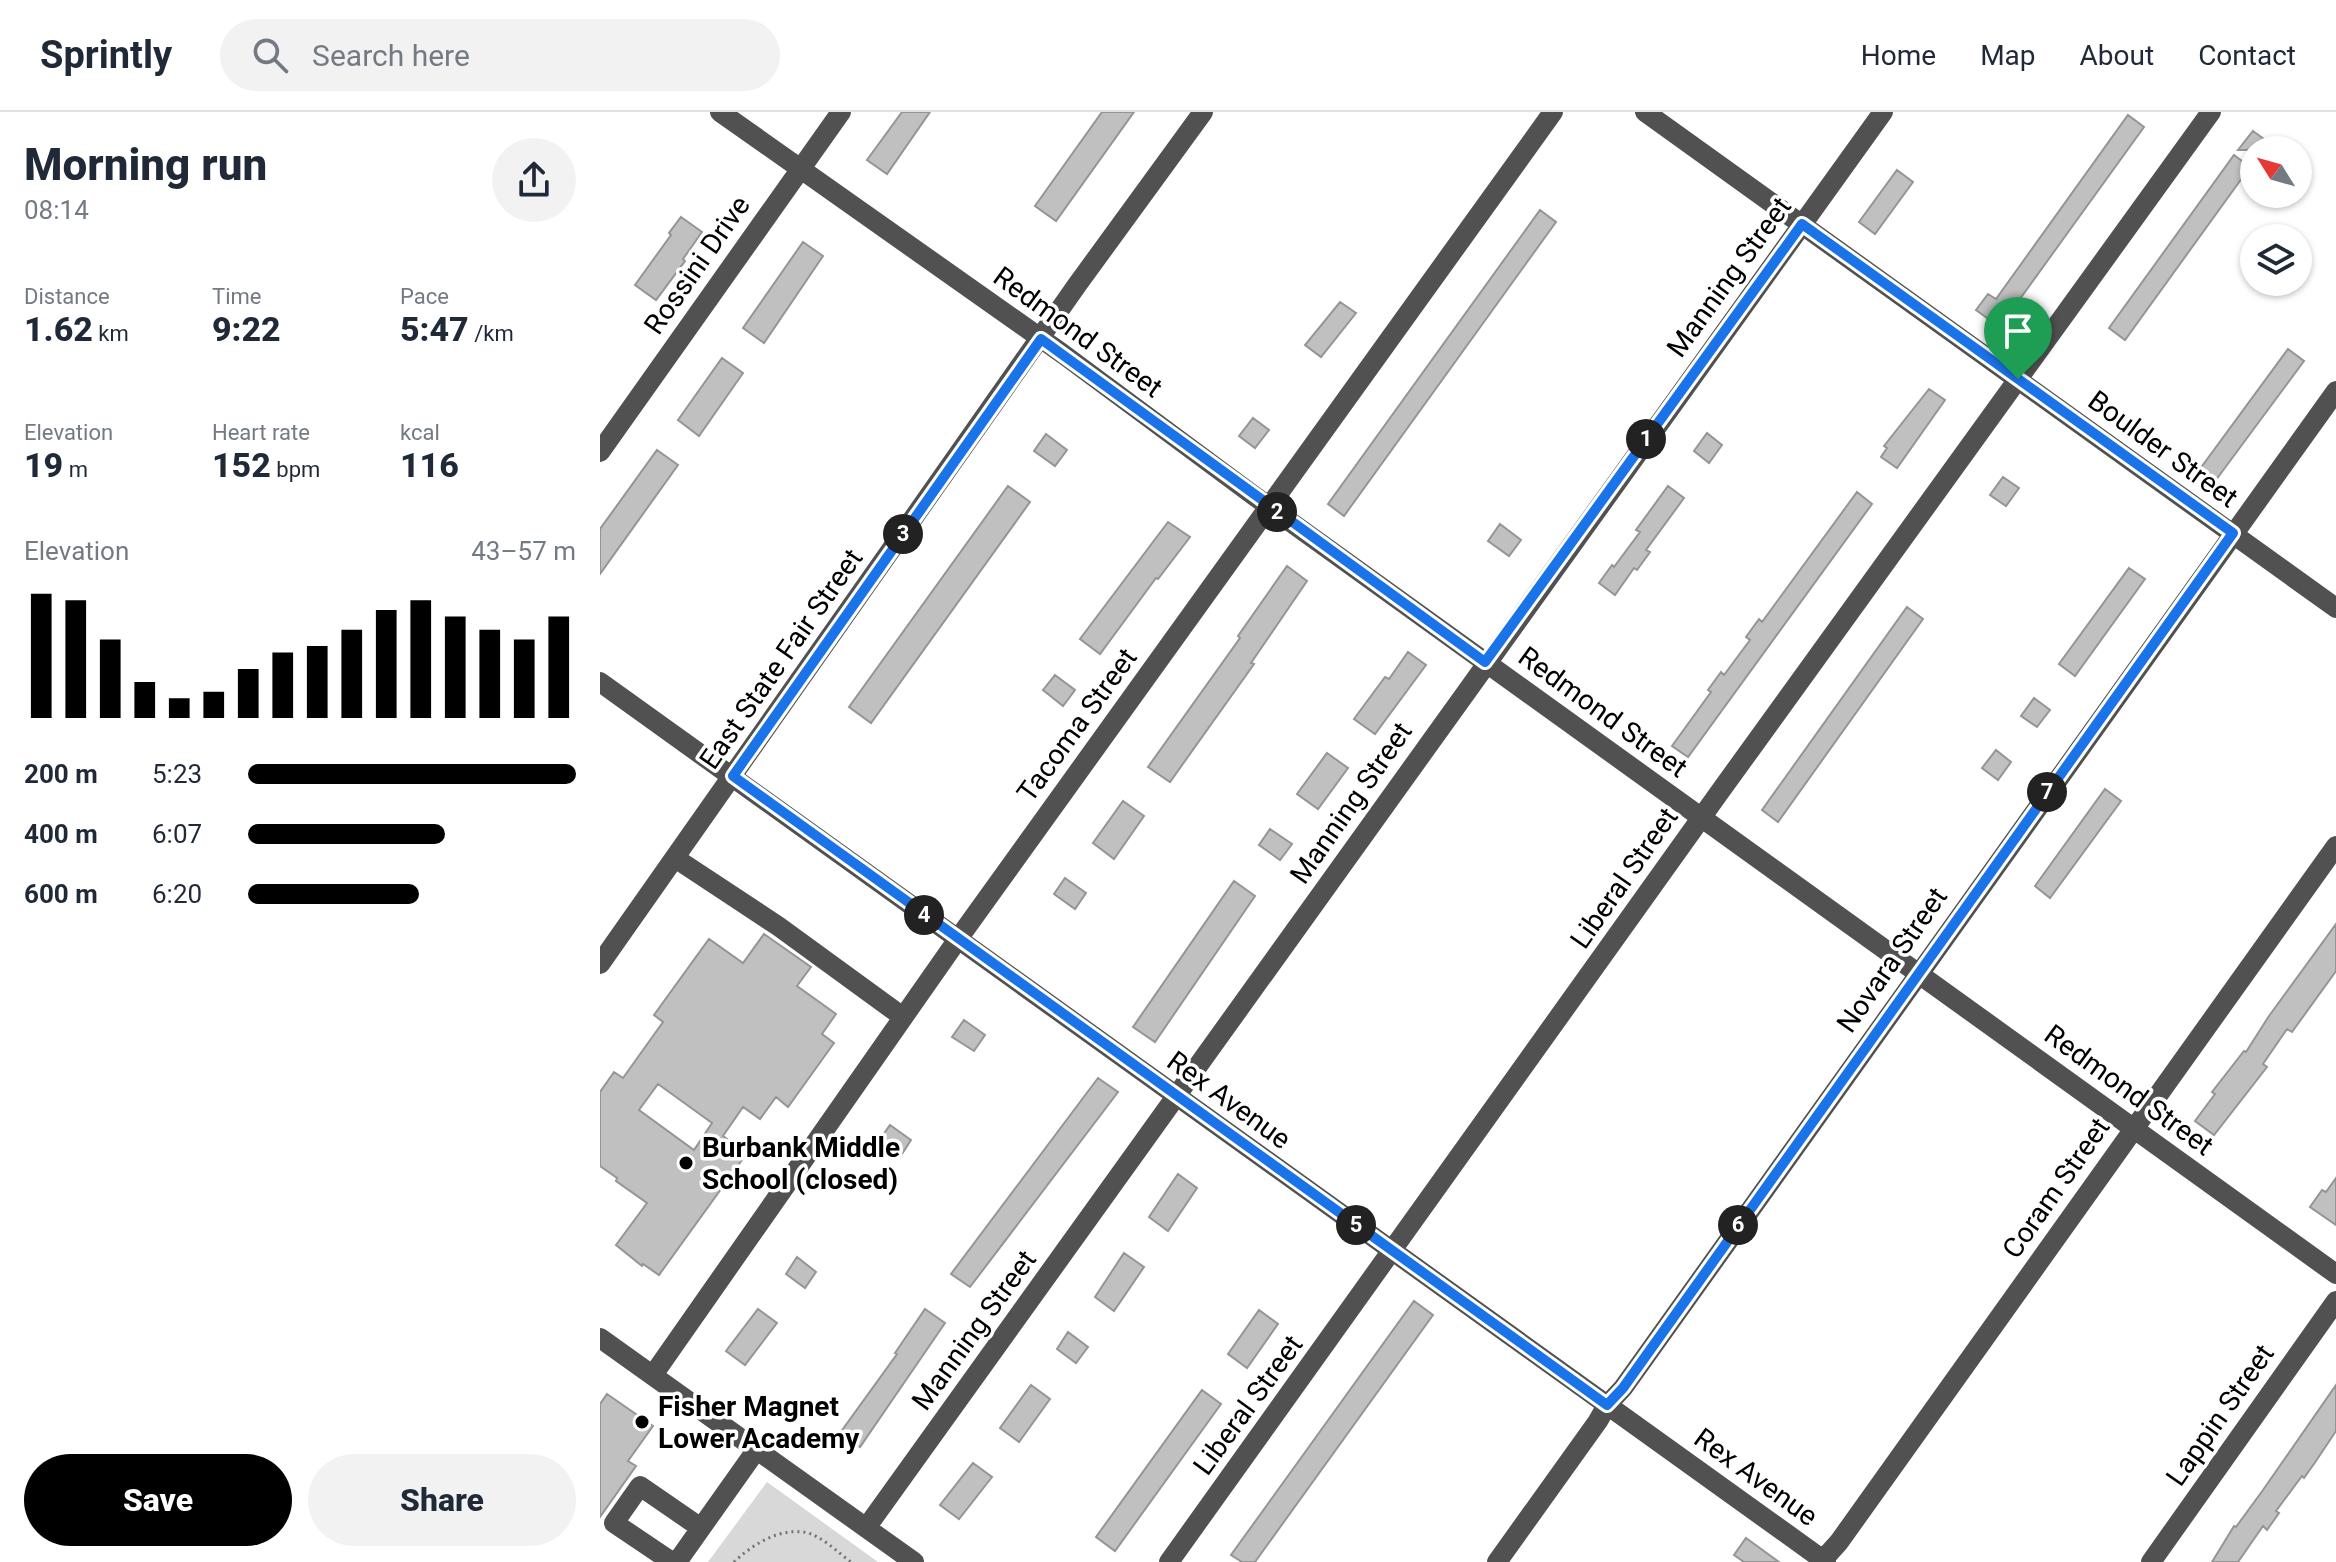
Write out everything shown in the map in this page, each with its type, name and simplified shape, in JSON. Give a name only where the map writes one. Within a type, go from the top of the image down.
[{"type":"street","name":"Redmond Street","points":[[720,112],[1041,339],[2336,1274]]},
{"type":"street","name":"Rossini Drive","points":[[600,452],[841,112]]},
{"type":"street","name":"East State Fair Street","points":[[600,964],[1077,285],[1203,112]]},
{"type":"street","name":"Tacoma Street","points":[[653,1375],[958,939],[1553,112]]},
{"type":"street","name":"Boulder Street","points":[[1645,112],[2336,608]]},
{"type":"street","name":"Manning Street","points":[[866,1528],[1485,662],[1883,112]]},
{"type":"street","name":"Liberal Street","points":[[1169,1562],[2211,112]]},
{"type":"street","name":"Novara Street","points":[[1497,1562],[2336,391]]},
{"type":"street","name":"Rex Avenue","points":[[600,682],[1823,1561]]},
{"type":"street","name":"Coram Street","points":[[1823,1561],[2336,846]]},
{"type":"street","points":[[675,858],[778,926],[903,1017]]},
{"type":"street","name":"Lappin Street","points":[[2151,1562],[2336,1301]]},
{"type":"street","points":[[600,1338],[914,1562]]},
{"type":"street","points":[[701,1528],[640,1486],[614,1523],[674,1562],[701,1528],[757,1449]]},
{"type":"path","points":[[734,1562],[749,1549],[778,1535],[804,1532],[825,1542],[851,1562]]},
{"type":"shaded area","points":[[767,1482],[878,1562],[708,1562]]},
{"type":"building","points":[[902,112],[930,112],[887,174],[867,160]]},
{"type":"building","points":[[1102,112],[1134,112],[1056,221],[1035,206]]},
{"type":"building","points":[[2128,115],[2144,127],[1998,326],[1976,310],[1988,294],[1996,299]]},
{"type":"building","points":[[2234,155],[2240,160],[2240,181],[2125,340],[2109,328]]},
{"type":"building","points":[[1897,170],[1913,182],[1875,234],[1859,222]]},
{"type":"building","points":[[1540,210],[1556,222],[1344,516],[1328,504]]},
{"type":"building","points":[[681,217],[702,232],[656,300],[635,285]]},
{"type":"building","points":[[803,242],[823,256],[764,343],[743,328]]},
{"type":"building","points":[[1340,302],[1356,313],[1321,357],[1305,345]]},
{"type":"building","points":[[2288,349],[2304,361],[2213,484],[2197,473]]},
{"type":"building","points":[[722,358],[743,373],[699,436],[678,420]]},
{"type":"building","points":[[1929,389],[1945,400],[1897,468],[1881,457],[1887,448],[1884,446]]},
{"type":"building","points":[[1253,418],[1269,430],[1255,448],[1239,436]]},
{"type":"building","points":[[1707,433],[1722,445],[1709,463],[1694,451]]},
{"type":"building","points":[[1046,434],[1067,450],[1055,466],[1034,451]]},
{"type":"building","points":[[657,450],[678,465],[600,574],[600,529]]},
{"type":"building","points":[[2003,477],[2019,488],[2006,506],[1990,495]]},
{"type":"building","points":[[1008,486],[1030,502],[871,723],[849,707]]},
{"type":"building","points":[[1668,486],[1684,498],[1646,550],[1650,552],[1615,595],[1599,583],[1640,532],[1636,530]]},
{"type":"building","points":[[1857,492],[1872,504],[1688,757],[1672,746],[1711,692],[1708,690],[1721,672],[1724,675],[1750,640],[1746,637],[1759,619],[1762,622]]},
{"type":"building","points":[[1168,522],[1190,537],[1100,654],[1080,639]]},
{"type":"building","points":[[1500,524],[1521,540],[1509,556],[1488,541]]},
{"type":"building","points":[[1287,566],[1307,581],[1251,663],[1254,664],[1170,782],[1148,767]]},
{"type":"building","points":[[2129,568],[2145,579],[2075,676],[2059,664]]},
{"type":"building","points":[[1907,607],[1923,619],[1778,822],[1762,810]]},
{"type":"building","points":[[1408,652],[1426,665],[1375,734],[1354,719]]},
{"type":"building","points":[[1055,675],[1075,690],[1063,706],[1043,690]]},
{"type":"building","points":[[2034,698],[2050,710],[2037,727],[2021,716]]},
{"type":"building","points":[[1996,750],[2011,762],[1998,780],[1982,768]]},
{"type":"building","points":[[1327,753],[1348,768],[1318,809],[1297,794]]},
{"type":"building","points":[[2105,789],[2121,801],[2050,898],[2035,886]]},
{"type":"building","points":[[1123,801],[1144,816],[1114,859],[1093,843]]},
{"type":"building","points":[[1270,829],[1292,844],[1280,860],[1259,845]]},
{"type":"building","points":[[1065,878],[1086,893],[1075,909],[1054,894]]},
{"type":"building","points":[[1234,881],[1255,896],[1155,1042],[1133,1027]]},
{"type":"building","points":[[2336,924],[2336,971],[2292,1032],[2287,1029],[2263,1064],[2267,1067],[2214,1135],[2195,1121],[2215,1094],[2212,1092],[2246,1052]]},
{"type":"building","points":[[764,934],[811,967],[797,986],[836,1014],[822,1034],[834,1043],[788,1107],[776,1097],[760,1119],[743,1107],[723,1136],[747,1153],[659,1275],[616,1245],[647,1203],[600,1166],[600,1092],[614,1072],[623,1078],[663,1022],[654,1015],[709,939],[743,963]],"holes":[[[658,1084],[712,1123],[694,1150],[639,1110]]]},
{"type":"building","points":[[964,1020],[985,1035],[974,1051],[952,1037]]},
{"type":"building","points":[[1098,1078],[1118,1092],[970,1287],[951,1274]]},
{"type":"building","points":[[890,1125],[911,1140],[900,1157],[878,1142]]},
{"type":"building","points":[[1178,1174],[1197,1188],[1168,1231],[1149,1217]]},
{"type":"building","points":[[2336,1178],[2336,1225],[2310,1207],[2322,1190],[2326,1192]]},
{"type":"building","points":[[1124,1253],[1144,1267],[1114,1311],[1095,1297]]},
{"type":"building","points":[[797,1257],[816,1272],[805,1288],[786,1274]]},
{"type":"building","points":[[1414,1301],[1433,1315],[1255,1562],[1242,1562],[1231,1555]]},
{"type":"building","points":[[758,1309],[777,1323],[745,1365],[726,1351]]},
{"type":"building","points":[[925,1309],[945,1323],[860,1447],[840,1433]]},
{"type":"building","points":[[1259,1310],[1278,1324],[1247,1368],[1228,1354]]},
{"type":"building","points":[[1068,1332],[1088,1347],[1076,1363],[1057,1349]]},
{"type":"building","points":[[1031,1385],[1050,1399],[1019,1442],[1000,1428]]},
{"type":"building","points":[[2336,1385],[2336,1431],[2316,1461],[2276,1511],[2279,1513],[2267,1530],[2263,1526],[2238,1562],[2212,1562],[2234,1526]]},
{"type":"building","points":[[1202,1390],[1221,1404],[1115,1551],[1096,1537]]},
{"type":"building","points":[[607,1394],[653,1426],[628,1461],[636,1466],[600,1517],[600,1404]]},
{"type":"building","points":[[973,1463],[992,1477],[959,1519],[940,1505]]},
{"type":"building","points":[[1746,1538],[1779,1562],[1744,1562],[1734,1555]]},
{"type":"place","name":"Burbank Middle School (closed)","points":[[686,1163]]},
{"type":"place","name":"Fisher Magnet Lower Academy","points":[[642,1422]]},
{"type":"route","points":[[1802,224],[2018,379],[2233,533],[1623,1388],[1607,1405],[733,776],[1041,339],[1485,662],[1802,224]]}]
